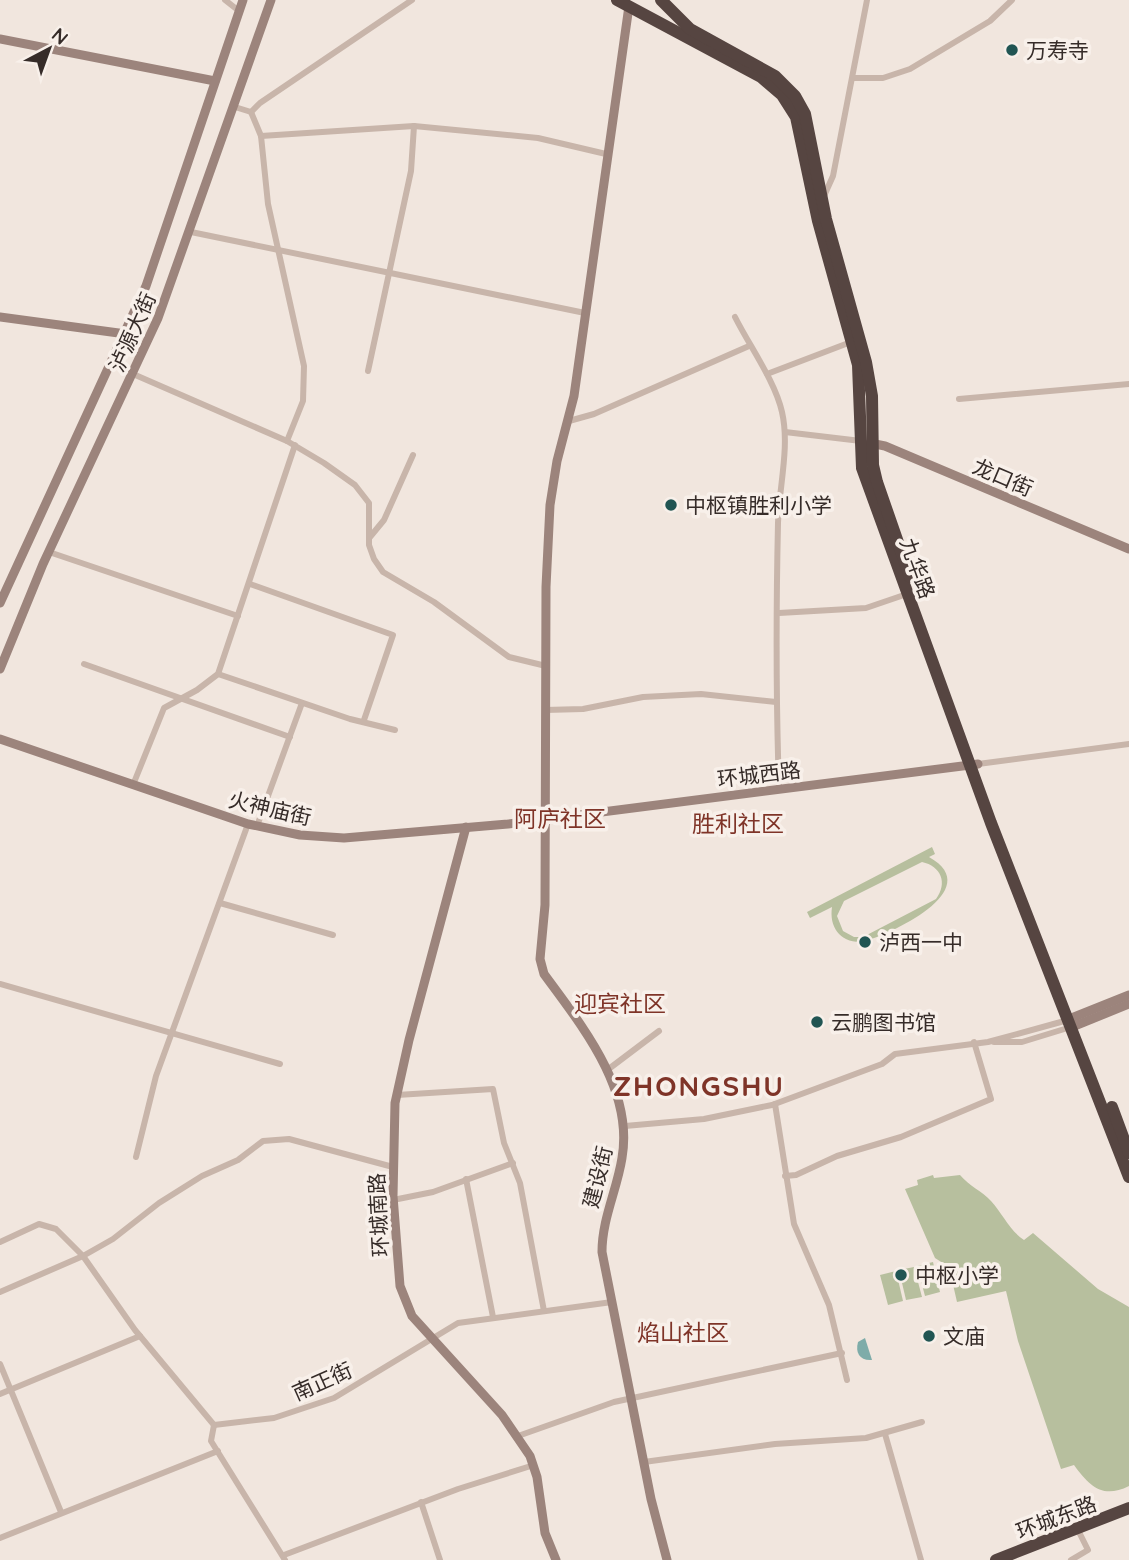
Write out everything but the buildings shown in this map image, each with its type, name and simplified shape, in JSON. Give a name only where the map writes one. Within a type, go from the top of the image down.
[{"type":"highway","points":[[643,14],[649,0]]},
{"type":"highway","points":[[656,21],[664,1]]},
{"type":"highway","name":"九华路","points":[[664,1],[690,29],[765,69],[795,96],[805,114],[822,198],[866,362],[872,396],[862,468],[907,594],[1074,1021],[1129,1153]]},
{"type":"highway","name":"九华路","points":[[623,3],[761,77],[782,94],[792,109],[802,138],[818,221],[860,380],[867,442],[877,482],[974,765]]},
{"type":"highway","name":"九华路","points":[[1074,1021],[1129,1177]]},
{"type":"highway","name":"环城东路","points":[[996,1560],[1129,1508]]},
{"type":"main road","name":"泸源大街","points":[[0,603],[126,334],[159,251],[243,0]]},
{"type":"main road","name":"泸源大街","points":[[0,669],[49,552],[159,318],[271,0]]},
{"type":"main road","name":"建设街","points":[[623,3],[585,313],[569,421],[557,461],[550,505],[545,666],[545,905],[541,966],[581,1025],[606,1072],[625,1126],[621,1166],[602,1242],[644,1462],[667,1560]]},
{"type":"main road","points":[[0,39],[215,81]]},
{"type":"main road","points":[[0,317],[126,334]]},
{"type":"main road","name":"龙口街","points":[[867,442],[1129,549]]},
{"type":"main road","name":"火神庙街","points":[[0,739],[253,825],[300,835],[344,838],[544,819]]},
{"type":"main road","name":"环城西路","points":[[544,819],[974,765]]},
{"type":"main road","name":"环城南路","points":[[466,827],[397,1095],[393,1200],[401,1293],[412,1316],[518,1436],[534,1465],[545,1533],[556,1560]]},
{"type":"main road","points":[[1074,1021],[1129,995]]},
{"type":"main road","points":[[1074,1021],[1129,1004]]},
{"type":"street","points":[[225,0],[239,11]]},
{"type":"street","points":[[251,112],[260,103],[412,0]]},
{"type":"street","points":[[822,198],[833,176],[867,0]]},
{"type":"street","points":[[853,78],[883,78],[910,69],[990,21],[1012,0]]},
{"type":"street","points":[[234,107],[251,112]]},
{"type":"street","points":[[251,112],[261,136],[266,192],[305,376],[303,401],[288,440]]},
{"type":"street","points":[[261,136],[414,126],[538,138],[606,154]]},
{"type":"street","points":[[368,371],[411,171],[414,126]]},
{"type":"street","points":[[191,232],[585,313]]},
{"type":"street","points":[[735,317],[767,374],[780,405],[785,432],[779,484],[776,702],[779,789]]},
{"type":"street","points":[[767,374],[851,342]]},
{"type":"street","points":[[569,421],[594,414],[749,346]]},
{"type":"street","points":[[133,374],[288,440],[355,485],[365,495],[371,509],[370,537],[374,559],[387,575],[434,602],[509,657],[545,666]]},
{"type":"street","points":[[960,399],[1129,384]]},
{"type":"street","points":[[785,432],[867,442]]},
{"type":"street","points":[[133,785],[161,713],[169,704],[218,674],[295,445]]},
{"type":"street","points":[[370,537],[384,520],[413,455]]},
{"type":"street","points":[[49,552],[239,616]]},
{"type":"street","points":[[250,584],[393,635],[364,720]]},
{"type":"street","points":[[779,612],[866,608],[907,594]]},
{"type":"street","points":[[84,664],[290,737]]},
{"type":"street","points":[[218,674],[349,719],[364,720],[395,730]]},
{"type":"street","points":[[545,710],[597,708],[643,697],[701,694],[776,702]]},
{"type":"street","points":[[136,1157],[149,1099],[220,903],[302,703]]},
{"type":"street","points":[[974,765],[1129,744]]},
{"type":"street","points":[[220,903],[333,935]]},
{"type":"street","points":[[0,984],[280,1064]]},
{"type":"street","points":[[625,1126],[704,1119],[775,1104],[882,1064],[895,1054],[988,1042],[1074,1021]]},
{"type":"street","points":[[606,1072],[659,1031]]},
{"type":"street","points":[[785,1175],[796,1175],[837,1156],[901,1137],[991,1100],[974,1042]]},
{"type":"street","points":[[397,1095],[493,1089],[504,1143],[520,1183],[544,1311]]},
{"type":"street","points":[[775,1104],[780,1123],[785,1175],[798,1236],[829,1305],[847,1380]]},
{"type":"street","points":[[0,1292],[83,1256],[124,1232],[184,1187],[238,1160],[254,1146],[268,1139],[289,1139],[393,1167]]},
{"type":"street","points":[[393,1200],[433,1192],[513,1163]]},
{"type":"street","points":[[466,1180],[492,1317]]},
{"type":"street","points":[[0,1242],[43,1224],[56,1230],[83,1256],[140,1336],[214,1425],[211,1436],[218,1451],[285,1558],[421,1502],[534,1465]]},
{"type":"street","name":"南正街","points":[[214,1425],[261,1421],[312,1407],[344,1393],[458,1323],[612,1303]]},
{"type":"street","points":[[0,1394],[140,1336]]},
{"type":"street","points":[[518,1436],[577,1413],[631,1398],[842,1353]]},
{"type":"street","points":[[0,1364],[61,1512]]},
{"type":"street","points":[[644,1462],[735,1448],[866,1438],[922,1422]]},
{"type":"street","points":[[885,1434],[921,1560]]},
{"type":"street","points":[[0,1538],[218,1451]]},
{"type":"street","points":[[421,1502],[440,1560]]},
{"type":"street","points":[[1071,1560],[1088,1550],[1078,1530]]},
{"type":"green space","points":[[932,847],[935,854],[929,857],[944,870],[947,883],[941,897],[928,909],[911,921],[862,942],[842,937],[832,921],[832,907],[810,918],[807,912]],"holes":[[[922,862],[929,864],[941,876],[942,887],[936,899],[863,937],[854,937],[843,931],[837,916],[844,901]]]},
{"type":"green space","points":[[933,1175],[934,1178],[960,1175],[991,1201],[1010,1227],[1024,1240],[1033,1233],[1098,1289],[1129,1307],[1129,1486],[1120,1490],[1104,1491],[1092,1485],[1074,1465],[1061,1469],[1018,1341],[1006,1291],[957,1302],[949,1267],[935,1258],[905,1189],[918,1185],[917,1180]]},
{"type":"green space","points":[[933,1262],[940,1292],[925,1296],[917,1266]]},
{"type":"green space","points":[[914,1267],[922,1297],[906,1300],[899,1270]]},
{"type":"green space","points":[[896,1271],[903,1301],[888,1305],[880,1275]]},
{"type":"water","points":[[865,1338],[872,1360],[862,1358],[858,1353],[858,1342]]},
{"type":"place","name":"万寿寺","points":[[1012,50]]},
{"type":"place","name":"中枢镇胜利小学","points":[[671,505]]},
{"type":"place","name":"泸西一中","points":[[865,942]]},
{"type":"place","name":"云鹏图书馆","points":[[817,1022]]},
{"type":"place","name":"中枢小学","points":[[901,1275]]},
{"type":"place","name":"文庙","points":[[929,1336]]},
{"type":"district","name":"阿庐社区","points":[[560,818]]},
{"type":"district","name":"胜利社区","points":[[738,823]]},
{"type":"district","name":"迎宾社区","points":[[620,1003]]},
{"type":"district","name":"ZHONGSHU","points":[[699,1085]]},
{"type":"district","name":"焰山社区","points":[[683,1332]]}]
